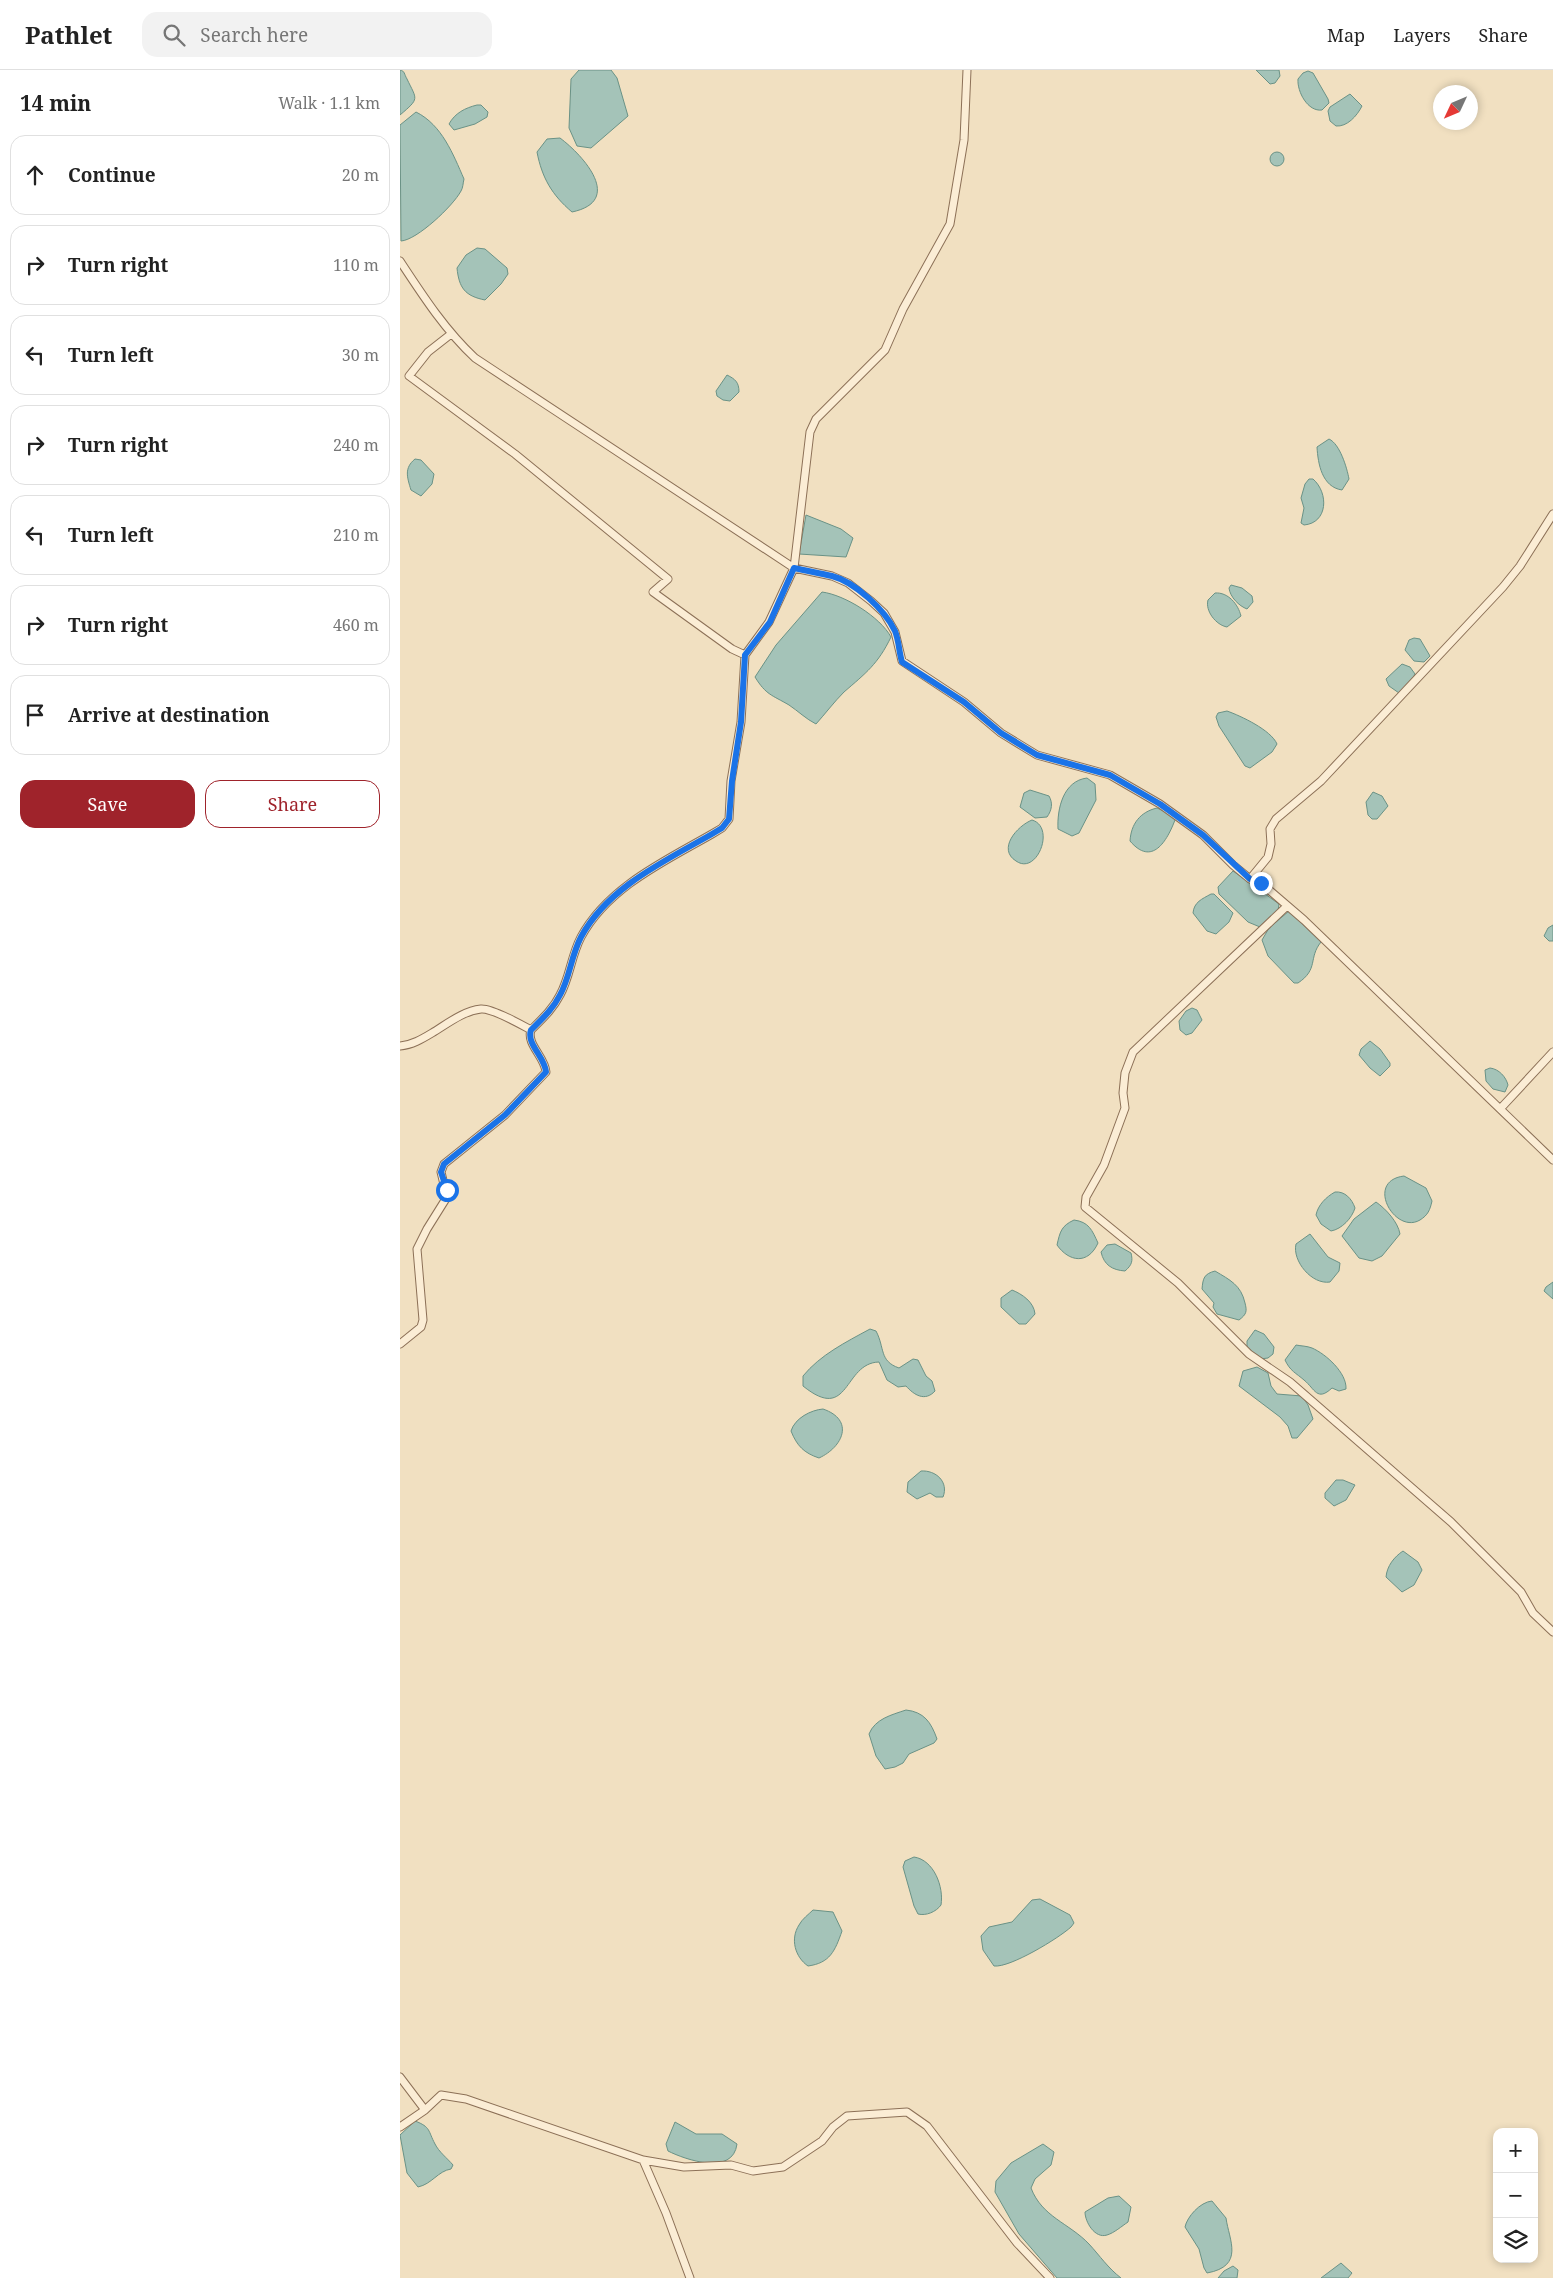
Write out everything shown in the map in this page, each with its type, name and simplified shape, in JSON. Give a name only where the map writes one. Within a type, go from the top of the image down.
[{"type":"street","points":[[400,1344],[422,1327],[417,1249],[447,1197],[441,1172],[444,1164],[505,1115],[546,1072],[546,1065],[530,1041],[531,1030],[551,1010],[560,995],[582,936],[602,910],[643,874],[722,828],[729,819],[732,781],[741,722],[745,655],[770,622],[794,568],[810,432],[816,419],[885,350],[903,308],[950,224],[964,140],[967,70]]},
{"type":"street","points":[[400,261],[451,334],[475,358],[794,568],[832,576],[848,583],[884,613],[895,632],[902,662],[964,702],[1001,733],[1037,755],[1061,764],[1110,775],[1152,799],[1203,835],[1250,879],[1261,883],[1287,906],[1553,1160]]},
{"type":"street","points":[[451,334],[428,352],[409,376],[515,454],[668,579],[653,592],[732,649],[745,655]]},
{"type":"street","points":[[1250,879],[1268,857],[1271,844],[1270,829],[1276,819],[1322,781],[1503,587],[1520,566],[1553,514]]},
{"type":"street","points":[[1287,906],[1133,1052],[1125,1073],[1123,1092],[1125,1108],[1104,1165],[1086,1197],[1085,1207],[1178,1283],[1249,1354],[1290,1382],[1451,1522],[1521,1592],[1533,1613],[1553,1632]]},
{"type":"street","points":[[400,1046],[422,1038],[465,1014],[483,1008],[531,1030]]},
{"type":"street","points":[[1500,1109],[1553,1052]]},
{"type":"street","points":[[400,2077],[425,2110]]},
{"type":"street","points":[[400,2127],[425,2110],[441,2095],[466,2099],[643,2160],[684,2167],[731,2165],[753,2171],[783,2167],[822,2140],[833,2127],[847,2116],[907,2112],[927,2126],[1017,2243],[1050,2278]]},
{"type":"street","points":[[643,2160],[666,2213],[690,2278]]},
{"type":"water","points":[[400,70],[403,71],[415,98],[414,102],[400,115]]},
{"type":"water","points":[[579,70],[611,70],[617,78],[628,116],[591,148],[577,146],[569,128],[571,79]]},
{"type":"water","points":[[1256,70],[1279,70],[1280,76],[1275,83],[1270,84]]},
{"type":"water","points":[[1308,71],[1313,73],[1328,99],[1329,103],[1322,110],[1312,108],[1304,100],[1299,90],[1298,79],[1303,73]]},
{"type":"water","points":[[1350,94],[1362,106],[1351,120],[1344,125],[1336,126],[1330,121],[1328,111],[1330,107]]},
{"type":"water","points":[[481,105],[488,112],[487,117],[475,124],[454,130],[449,124],[454,117],[464,109]]},
{"type":"water","points":[[416,112],[433,124],[440,132],[451,150],[464,179],[461,191],[443,213],[416,235],[401,241],[400,125]]},
{"type":"water","points":[[560,138],[588,166],[597,188],[595,198],[587,206],[572,212],[553,192],[545,178],[537,152],[547,139]]},
{"type":"water","points":[[1277,152],[1282,154],[1284,159],[1282,164],[1277,166],[1272,164],[1270,159],[1272,154]]},
{"type":"water","points":[[477,248],[485,249],[507,268],[508,274],[485,300],[472,296],[464,290],[458,275],[457,268],[466,255]]},
{"type":"water","points":[[727,375],[736,381],[739,389],[739,392],[730,401],[723,400],[717,396],[716,391]]},
{"type":"water","points":[[1329,439],[1340,451],[1348,474],[1349,479],[1342,490],[1335,488],[1326,480],[1320,467],[1317,447]]},
{"type":"water","points":[[415,459],[421,460],[434,474],[432,484],[421,496],[411,490],[408,477],[409,466]]},
{"type":"water","points":[[1309,479],[1313,479],[1322,492],[1324,506],[1318,519],[1304,525],[1301,523],[1304,508],[1301,498],[1305,484]]},
{"type":"water","points":[[806,515],[841,529],[853,538],[846,557],[799,554]]},
{"type":"water","points":[[1231,585],[1242,588],[1252,596],[1253,602],[1247,609],[1233,598],[1229,588]]},
{"type":"water","points":[[822,592],[841,597],[861,608],[879,622],[891,637],[871,667],[844,692],[816,724],[770,694],[755,677],[776,645]]},
{"type":"water","points":[[1215,593],[1224,594],[1232,600],[1240,612],[1241,616],[1227,627],[1215,620],[1208,609],[1208,600]]},
{"type":"water","points":[[1414,638],[1420,639],[1430,656],[1424,662],[1414,661],[1405,650],[1409,640]]},
{"type":"water","points":[[1402,664],[1410,667],[1415,674],[1410,684],[1399,693],[1389,686],[1386,679]]},
{"type":"water","points":[[1227,711],[1262,729],[1277,744],[1272,752],[1250,768],[1245,766],[1219,726],[1216,717],[1218,713]]},
{"type":"water","points":[[1087,778],[1095,784],[1096,800],[1079,833],[1072,836],[1058,829],[1060,805],[1072,784]]},
{"type":"water","points":[[1030,790],[1049,796],[1051,806],[1047,817],[1035,818],[1020,807],[1024,793]]},
{"type":"water","points":[[1373,792],[1382,796],[1388,806],[1377,819],[1372,819],[1368,815],[1366,802]]},
{"type":"water","points":[[1157,808],[1168,813],[1175,820],[1163,843],[1152,851],[1145,852],[1130,841],[1132,829],[1141,816]]},
{"type":"water","points":[[1032,820],[1039,824],[1043,831],[1043,840],[1037,856],[1031,862],[1024,864],[1016,861],[1011,856],[1008,850],[1009,844],[1015,832]]},
{"type":"water","points":[[1233,871],[1279,904],[1278,911],[1260,927],[1248,922],[1219,894],[1218,887]]},
{"type":"water","points":[[1214,894],[1233,913],[1229,922],[1216,934],[1207,931],[1193,913],[1197,903]]},
{"type":"water","points":[[1289,911],[1321,942],[1315,953],[1309,973],[1298,983],[1294,983],[1268,956],[1262,940],[1269,928]]},
{"type":"water","points":[[1553,925],[1553,941],[1549,941],[1544,936],[1548,928]]},
{"type":"water","points":[[1192,1008],[1197,1010],[1202,1020],[1192,1033],[1186,1035],[1180,1030],[1179,1021],[1186,1011]]},
{"type":"water","points":[[1370,1041],[1380,1049],[1390,1063],[1390,1066],[1380,1076],[1359,1055],[1361,1049]]},
{"type":"water","points":[[1490,1068],[1502,1074],[1506,1079],[1508,1085],[1505,1092],[1493,1089],[1486,1081],[1485,1070]]},
{"type":"water","points":[[1404,1176],[1426,1188],[1432,1201],[1425,1216],[1420,1220],[1410,1223],[1401,1220],[1393,1214],[1385,1196],[1386,1187],[1392,1180]]},
{"type":"water","points":[[1335,1192],[1348,1196],[1355,1208],[1352,1216],[1346,1223],[1331,1231],[1321,1224],[1316,1215],[1323,1202]]},
{"type":"water","points":[[1376,1202],[1391,1216],[1400,1234],[1382,1256],[1372,1261],[1359,1258],[1342,1236],[1354,1219]]},
{"type":"water","points":[[1074,1220],[1087,1225],[1098,1243],[1094,1250],[1084,1258],[1073,1258],[1062,1251],[1057,1245],[1062,1230]]},
{"type":"water","points":[[1310,1234],[1328,1257],[1340,1263],[1339,1271],[1330,1282],[1323,1282],[1310,1276],[1297,1258],[1296,1244]]},
{"type":"water","points":[[1115,1244],[1131,1253],[1131,1263],[1125,1271],[1109,1266],[1102,1257],[1101,1252],[1107,1245]]},
{"type":"water","points":[[1215,1271],[1230,1280],[1241,1292],[1246,1310],[1244,1316],[1239,1320],[1217,1314],[1213,1307],[1214,1303],[1202,1289],[1205,1277]]},
{"type":"water","points":[[1553,1282],[1553,1299],[1544,1291]]},
{"type":"water","points":[[1012,1290],[1027,1299],[1034,1310],[1035,1314],[1026,1324],[1019,1324],[1001,1307],[1001,1298]]},
{"type":"water","points":[[870,1329],[876,1331],[888,1362],[899,1368],[913,1359],[918,1360],[926,1376],[932,1381],[935,1391],[924,1397],[912,1392],[906,1386],[898,1387],[887,1380],[879,1362],[867,1365],[845,1389],[838,1395],[830,1398],[818,1396],[803,1386],[803,1376],[817,1362]]},
{"type":"water","points":[[1255,1330],[1264,1334],[1274,1347],[1273,1354],[1268,1358],[1260,1359],[1247,1347],[1247,1341]]},
{"type":"water","points":[[1296,1345],[1312,1348],[1329,1359],[1343,1377],[1346,1389],[1339,1391],[1332,1388],[1323,1394],[1316,1393],[1291,1369],[1285,1360]]},
{"type":"water","points":[[1257,1367],[1268,1373],[1271,1386],[1277,1394],[1302,1396],[1308,1405],[1313,1419],[1297,1438],[1292,1438],[1288,1426],[1280,1417],[1239,1386],[1243,1371]]},
{"type":"water","points":[[823,1409],[833,1414],[839,1420],[842,1426],[842,1434],[834,1447],[819,1458],[809,1454],[802,1448],[791,1431],[796,1422],[804,1416]]},
{"type":"water","points":[[921,1471],[932,1473],[940,1478],[944,1486],[943,1497],[936,1497],[930,1493],[917,1499],[907,1492],[908,1482]]},
{"type":"water","points":[[1336,1480],[1343,1480],[1355,1485],[1346,1500],[1334,1506],[1325,1498],[1325,1493]]},
{"type":"water","points":[[1403,1551],[1418,1562],[1422,1570],[1414,1585],[1402,1592],[1386,1577],[1392,1562]]},
{"type":"water","points":[[906,1710],[918,1713],[926,1719],[937,1739],[934,1743],[909,1754],[903,1763],[885,1769],[876,1756],[869,1734],[879,1721]]},
{"type":"water","points":[[914,1857],[927,1863],[932,1869],[941,1890],[941,1905],[936,1910],[927,1914],[918,1914],[903,1867],[905,1861]]},
{"type":"water","points":[[1040,1899],[1070,1915],[1074,1923],[1065,1932],[1046,1945],[1011,1962],[994,1966],[983,1950],[981,1936],[989,1927],[1012,1922],[1032,1900]]},
{"type":"water","points":[[813,1910],[833,1912],[842,1931],[831,1955],[822,1962],[808,1966],[797,1953],[794,1942],[796,1930],[800,1923]]},
{"type":"water","points":[[415,2121],[427,2127],[437,2147],[453,2165],[451,2169],[442,2172],[418,2187],[407,2173],[400,2135]]},
{"type":"water","points":[[675,2122],[696,2134],[722,2134],[737,2144],[734,2154],[727,2160],[718,2163],[708,2163],[686,2158],[668,2151],[666,2144]]},
{"type":"water","points":[[1043,2144],[1054,2152],[1051,2165],[1035,2179],[1031,2188],[1036,2198],[1049,2213],[1089,2244],[1121,2278],[1057,2278],[1019,2234],[995,2192],[996,2181],[1011,2163]]},
{"type":"water","points":[[1119,2196],[1131,2207],[1128,2222],[1110,2234],[1103,2236],[1098,2234],[1089,2225],[1085,2212],[1108,2198]]},
{"type":"water","points":[[1212,2201],[1226,2218],[1232,2251],[1231,2258],[1226,2265],[1219,2270],[1207,2273],[1199,2249],[1185,2227],[1188,2219],[1195,2211],[1203,2204]]},
{"type":"water","points":[[1341,2263],[1352,2273],[1348,2278],[1321,2278]]},
{"type":"water","points":[[1233,2266],[1238,2270],[1237,2278],[1218,2278],[1224,2271]]},
{"type":"route","points":[[447,1190],[441,1172],[444,1164],[505,1115],[546,1072],[546,1065],[530,1041],[529,1034],[551,1010],[560,995],[568,977],[574,952],[582,936],[602,910],[643,874],[722,828],[729,819],[732,781],[741,722],[745,655],[770,622],[794,568],[832,576],[848,583],[871,601],[884,613],[895,632],[902,662],[936,682],[964,702],[1001,733],[1037,755],[1078,768],[1110,775],[1160,804],[1203,835],[1216,850],[1250,879],[1261,883]]}]
